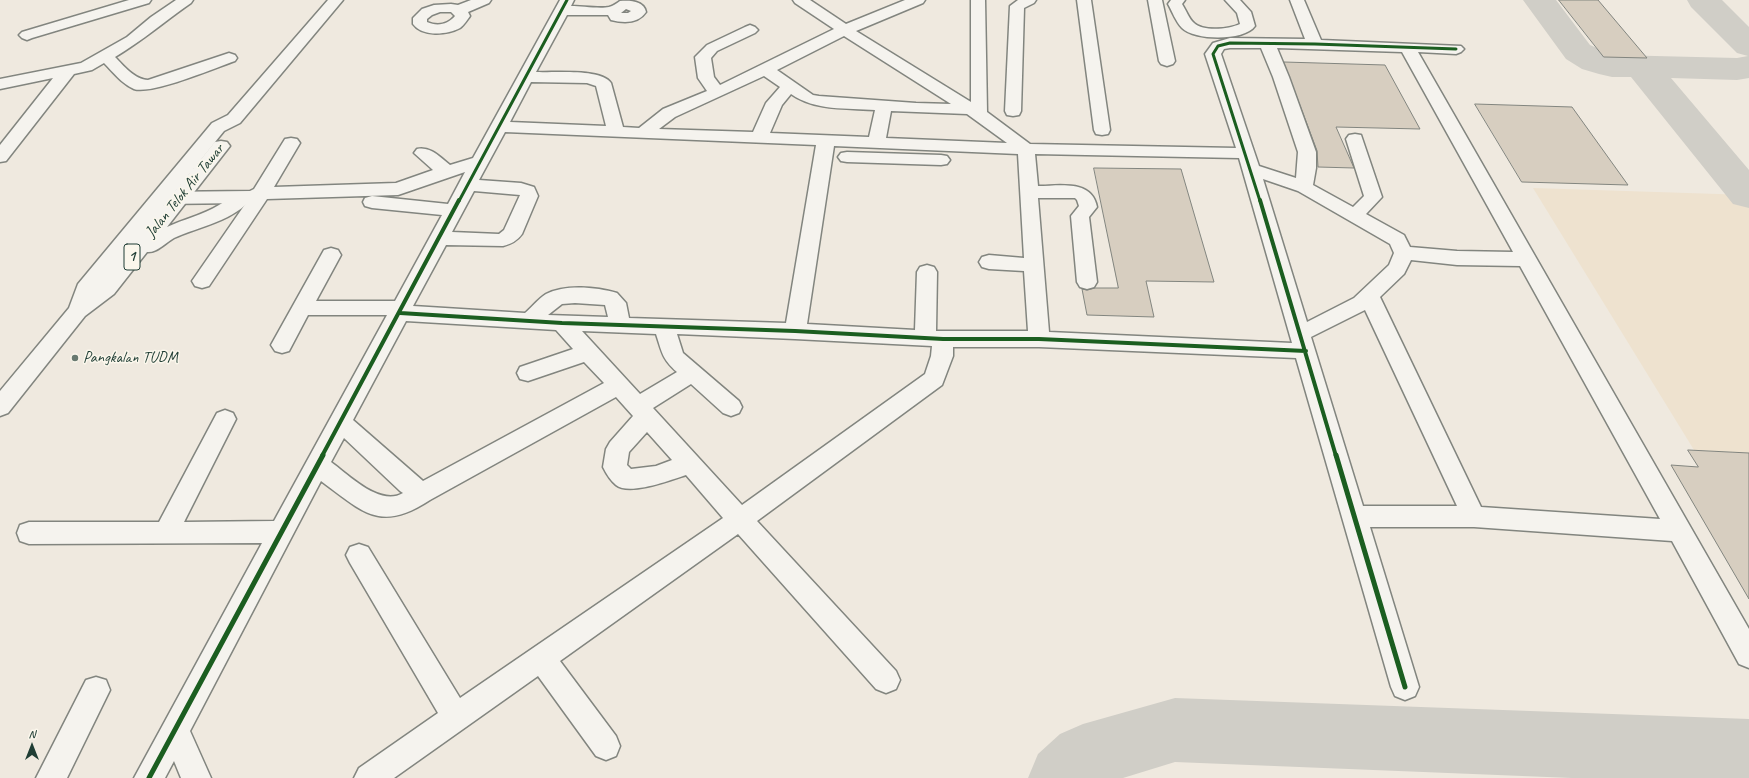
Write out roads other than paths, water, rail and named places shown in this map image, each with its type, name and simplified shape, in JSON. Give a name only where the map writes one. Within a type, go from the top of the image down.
[{"type":"street","points":[[27,35],[144,0]]},
{"type":"street","points":[[0,84],[68,71],[86,66],[132,40],[156,20],[186,0]]},
{"type":"street","name":"Jalan Telok Air Tawar","points":[[78,311],[85,289],[159,198],[218,127],[234,119],[336,0]]},
{"type":"street","points":[[459,10],[484,0]]},
{"type":"street","points":[[800,0],[844,30],[975,112],[1026,149],[1039,339]]},
{"type":"street","points":[[644,132],[669,113],[717,92],[844,30],[918,0]]},
{"type":"street","points":[[975,112],[978,0]]},
{"type":"street","points":[[1013,111],[1017,6],[1029,0]]},
{"type":"street","points":[[1084,0],[1102,130]]},
{"type":"street","points":[[1155,0],[1168,61]]},
{"type":"street","points":[[1178,0],[1175,4],[1188,26],[1201,32],[1232,33],[1248,26],[1244,12],[1232,0]]},
{"type":"street","points":[[1297,0],[1315,44]]},
{"type":"street","points":[[149,778],[440,238],[466,185],[499,127],[564,5],[613,11],[624,5],[632,5],[638,8],[639,12],[627,24]]},
{"type":"street","points":[[717,92],[706,78],[703,57],[712,48],[750,30]]},
{"type":"street","points":[[1405,687],[1248,161],[1213,54],[1218,46],[1230,43],[1315,44],[1456,49]]},
{"type":"street","points":[[1267,43],[1281,77],[1306,152],[1307,168],[1304,187]]},
{"type":"street","points":[[1408,48],[1749,655]]},
{"type":"street","points":[[105,56],[127,77],[140,85],[149,85],[229,58]]},
{"type":"street","points":[[765,69],[807,98],[818,101],[975,112]]},
{"type":"street","points":[[0,158],[46,97],[68,71]]},
{"type":"street","points":[[525,78],[589,78],[603,82],[616,130]]},
{"type":"street","points":[[760,137],[774,104],[790,86]]},
{"type":"street","points":[[877,142],[884,106]]},
{"type":"street","name":"Jalan Telok Air Tawar","points":[[0,407],[78,311],[107,289],[236,127],[234,119]]},
{"type":"street","points":[[499,127],[616,130],[1248,161],[1304,187],[1354,216],[1401,247],[1457,258],[1523,252]]},
{"type":"street","points":[[1354,216],[1373,197],[1355,139]]},
{"type":"street","points":[[795,331],[826,140]]},
{"type":"street","points":[[202,281],[253,197],[291,143]]},
{"type":"street","points":[[847,157],[966,161],[972,158],[974,147]]},
{"type":"street","points":[[423,153],[447,172]]},
{"type":"street","points":[[396,196],[420,180],[479,162]]},
{"type":"street","points":[[440,238],[503,240],[512,234],[530,196],[528,191],[520,189],[466,185]]},
{"type":"street","points":[[159,198],[396,196],[412,206],[454,210]]},
{"type":"street","points":[[131,258],[165,234],[226,210],[253,197]]},
{"type":"street","points":[[1030,197],[1087,203],[1088,207],[1080,216],[1087,282]]},
{"type":"street","points":[[303,308],[401,310],[562,323],[795,331],[934,339],[1303,343],[1361,303],[1397,269],[1401,247]]},
{"type":"street","points":[[282,345],[331,255]]},
{"type":"street","points":[[989,262],[1034,265]]},
{"type":"street","points":[[369,778],[741,519],[934,379],[942,356],[934,339],[927,272]]},
{"type":"street","points":[[530,321],[547,303],[557,297],[571,296],[610,298],[616,303],[620,325]]},
{"type":"street","points":[[1369,296],[1474,517]]},
{"type":"street","points":[[562,323],[886,680]]},
{"type":"street","points":[[664,326],[674,357],[731,407]]},
{"type":"street","points":[[528,373],[588,352]]},
{"type":"street","points":[[690,464],[656,476],[625,479],[615,467],[618,448],[643,411],[692,373]]},
{"type":"street","points":[[318,465],[370,504],[387,507],[405,504],[422,493],[619,385]]},
{"type":"street","points":[[166,532],[225,419]]},
{"type":"street","points":[[341,422],[408,484],[422,493]]},
{"type":"street","points":[[1354,516],[1474,517],[1680,531]]},
{"type":"street","points":[[29,533],[282,532]]},
{"type":"street","points":[[359,555],[456,717]]},
{"type":"street","points":[[541,658],[606,746]]},
{"type":"street","points":[[51,778],[96,690]]},
{"type":"street","points":[[175,730],[196,778]]},
{"type":"place","name":"Pangkalan TUDM","points":[[75,358]]}]
